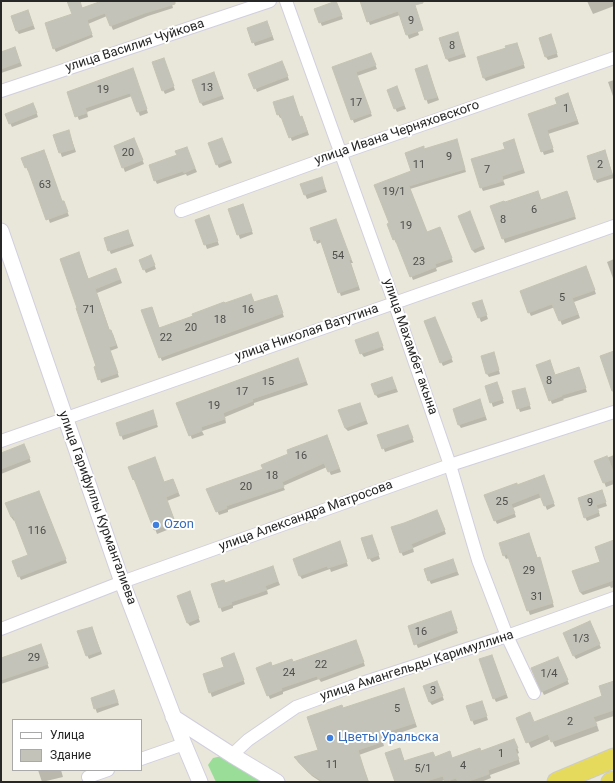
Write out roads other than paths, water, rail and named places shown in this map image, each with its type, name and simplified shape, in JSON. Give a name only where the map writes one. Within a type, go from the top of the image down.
[{"type":"highway","points":[[557,782],[614,758]]},
{"type":"street","name":"улица Василия Чуйкова","points":[[1,91],[270,1]]},
{"type":"street","name":"улица Махамбет акына","points":[[286,1],[341,152],[450,465],[478,560],[507,636],[534,693]]},
{"type":"street","name":"улица Ивана Черняховского","points":[[181,211],[341,152],[614,58]]},
{"type":"street","name":"улица Николая Ватутина","points":[[1,441],[614,226]]},
{"type":"street","name":"улица Гарифуллы Курмангалиева","points":[[1,231],[6,260],[65,419],[122,582],[173,717],[200,782]]},
{"type":"street","name":"улица Александра Матросова","points":[[1,629],[122,582],[450,465],[614,412]]},
{"type":"street","name":"улица Амангельды Каримуллина","points":[[232,755],[248,740],[296,707],[359,684],[507,636],[614,598]]},
{"type":"street","points":[[173,717],[277,782]]},
{"type":"street","points":[[142,759],[184,744]]},
{"type":"street","points":[[88,777],[105,771]]},
{"type":"place","name":"Ozon","points":[[156,525]]},
{"type":"place","name":"Цветы Уральска","points":[[330,738]]}]
